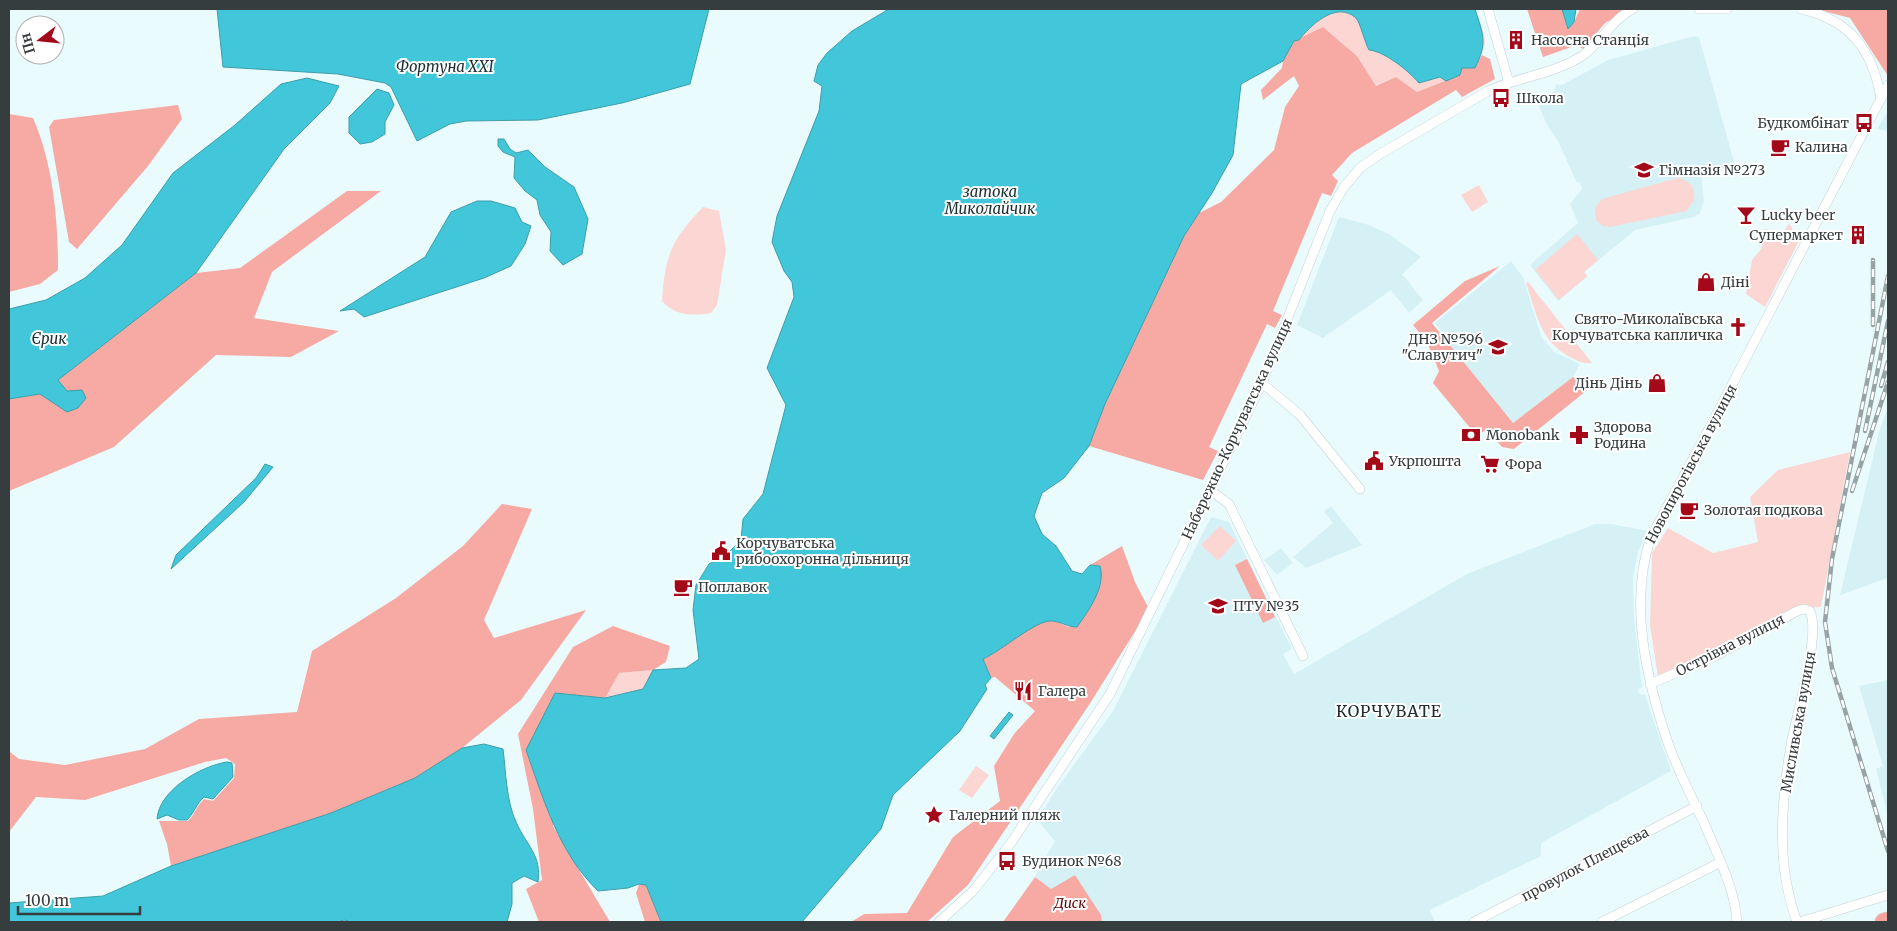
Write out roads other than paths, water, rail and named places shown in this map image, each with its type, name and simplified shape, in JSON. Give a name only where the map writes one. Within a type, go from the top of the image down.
[{"type":"highway","points":[[1884,922],[1888,921]]},
{"type":"street","points":[[1488,9],[1509,83]]},
{"type":"street","name":"Набережно-Корчуватська вулиця","points":[[939,922],[973,891],[1010,843],[1086,734],[1110,694],[1262,383],[1330,211],[1344,187],[1360,168],[1380,154],[1488,91],[1546,72],[1580,57],[1633,9]]},
{"type":"street","points":[[1699,9],[1727,9]]},
{"type":"street","points":[[1801,9],[1829,18],[1848,30],[1859,42],[1871,65],[1881,100]]},
{"type":"street","name":"Новопирогівська вулиця","points":[[1737,922],[1734,897],[1721,862],[1670,747],[1650,684],[1642,614],[1641,580],[1651,537],[1718,413],[1888,85]]},
{"type":"street","points":[[1262,383],[1300,416],[1360,489]]},
{"type":"street","points":[[1210,490],[1229,504],[1302,656]]},
{"type":"street","name":"Острівна вулиця","points":[[1650,684],[1715,656],[1797,611],[1804,609],[1810,611]]},
{"type":"street","name":"Мисливська вулиця","points":[[1799,922],[1783,867],[1781,834],[1791,745],[1812,642],[1812,617],[1810,611]]},
{"type":"street","name":"провулок Плещеєва","points":[[1474,922],[1697,806]]},
{"type":"street","points":[[1602,922],[1721,862]]},
{"type":"street","points":[[1799,922],[1888,896]]},
{"type":"water","name":"Фортуна XXI","points":[[217,9],[709,9],[690,84],[622,103],[538,120],[466,121],[450,124],[417,141],[391,87],[385,83],[338,74],[223,67]]},
{"type":"water","name":"затока Миколайчик","points":[[889,9],[1475,9],[1482,32],[1483,45],[1475,68],[1462,68],[1460,75],[1446,81],[1440,77],[1419,83],[1396,62],[1382,54],[1369,50],[1356,18],[1348,13],[1332,13],[1317,22],[1299,40],[1294,41],[1283,61],[1241,84],[1233,155],[1212,193],[1184,236],[1105,404],[1089,446],[1064,478],[1042,493],[1034,516],[1042,534],[1056,546],[1072,571],[1082,574],[1090,565],[1100,566],[1101,582],[1099,590],[1082,620],[1077,627],[1054,621],[1044,622],[983,659],[991,678],[985,685],[987,689],[960,731],[893,795],[881,829],[802,922],[661,922],[646,885],[639,884],[628,888],[598,891],[584,876],[554,825],[526,750],[555,693],[605,698],[643,689],[653,670],[686,668],[699,659],[693,610],[696,585],[709,564],[726,555],[741,540],[743,519],[763,494],[786,405],[767,368],[794,297],[792,282],[784,271],[772,242],[777,216],[819,111],[822,86],[814,81],[818,65],[827,53],[852,31]]},
{"type":"water","points":[[1562,9],[1576,9],[1574,22],[1568,29]]},
{"type":"water","name":"Єрик","points":[[307,78],[339,86],[330,103],[284,149],[196,273],[58,380],[67,391],[82,390],[86,398],[78,408],[67,412],[40,394],[9,399],[9,309],[46,300],[85,278],[122,245],[173,173],[235,125],[281,84]]},
{"type":"water","points":[[377,89],[389,93],[394,105],[385,122],[385,134],[372,142],[360,144],[349,133],[349,117]]},
{"type":"water","points":[[498,139],[504,139],[510,149],[516,153],[528,150],[545,167],[574,187],[588,219],[582,254],[563,265],[550,251],[551,232],[540,215],[537,200],[525,191],[514,178],[515,157],[503,152],[498,146]]},
{"type":"water","points":[[477,201],[491,201],[515,208],[522,222],[531,226],[525,244],[511,266],[484,278],[364,317],[354,309],[340,311],[425,257],[451,212]]},
{"type":"water","points":[[265,464],[273,467],[244,502],[171,569],[176,555],[256,478]]},
{"type":"water","points":[[1009,712],[1013,715],[994,739],[990,736]]},
{"type":"water","points":[[484,744],[503,749],[508,795],[513,813],[538,864],[538,882],[524,876],[512,883],[512,904],[507,922],[351,922],[344,920],[338,922],[9,922],[9,903],[103,896],[171,866],[331,813],[415,778],[462,748]]},
{"type":"water","points":[[232,763],[233,777],[213,799],[204,797],[187,820],[179,820],[167,815],[157,819],[165,798],[173,789],[194,774],[217,764]]},
{"type":"railway","points":[[1873,260],[1873,325]]},
{"type":"railway","points":[[1888,276],[1832,559],[1825,622],[1832,668],[1888,851]]},
{"type":"railway","points":[[1865,431],[1888,321]]},
{"type":"railway","points":[[1881,386],[1888,362]]},
{"type":"railway","points":[[1852,491],[1888,382]]},
{"type":"place","name":"Насосна Станція","points":[[1516,40]]},
{"type":"place","name":"Школа","points":[[1501,98]]},
{"type":"place","name":"Будкомбінат","points":[[1864,123]]},
{"type":"place","name":"Калина","points":[[1780,147]]},
{"type":"place","name":"Гімназія №273","points":[[1644,170]]},
{"type":"place","name":"Lucky beer","points":[[1746,215]]},
{"type":"place","name":"Супермаркет","points":[[1858,235]]},
{"type":"place","name":"Діні","points":[[1706,282]]},
{"type":"place","name":"Свято-Миколаївська Корчуватська капличка","points":[[1738,327]]},
{"type":"place","name":"ДНЗ №596 \"Славутич\"","points":[[1498,347]]},
{"type":"place","name":"Дінь Дінь","points":[[1657,383]]},
{"type":"place","name":"Monobank","points":[[1471,435]]},
{"type":"place","name":"Здорова Родина","points":[[1579,435]]},
{"type":"place","name":"Укрпошта","points":[[1374,461]]},
{"type":"place","name":"Фора","points":[[1490,464]]},
{"type":"place","name":"Золотая подкова","points":[[1689,510]]},
{"type":"place","name":"Корчуватська рибоохоронна дільниця","points":[[721,551]]},
{"type":"place","name":"Поплавок","points":[[683,587]]},
{"type":"place","name":"ПТУ №35","points":[[1218,606]]},
{"type":"place","name":"Галера","points":[[1023,691]]},
{"type":"place","name":"Галерний пляж","points":[[934,815]]},
{"type":"place","name":"Будинок №68","points":[[1007,861]]},
{"type":"district","name":"КОРЧУВАТЕ","points":[[1389,711]]},
{"type":"park label","name":"Диск","points":[[1070,903]]}]
